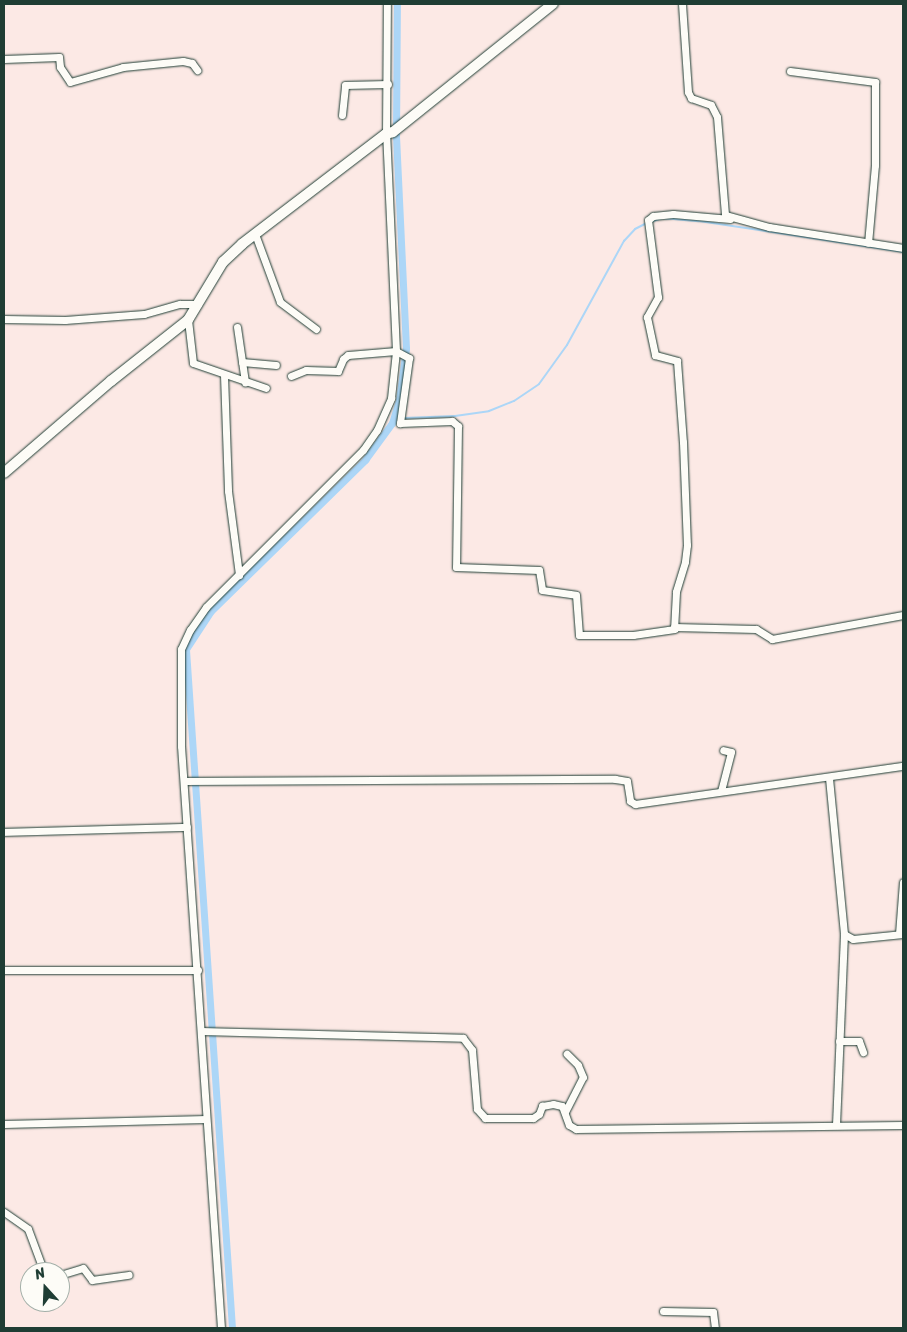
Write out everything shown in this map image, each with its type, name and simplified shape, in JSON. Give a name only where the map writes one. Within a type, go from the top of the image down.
[{"type":"main road","points":[[4,473],[110,381],[188,320],[223,262],[255,234],[393,131],[553,4]]},
{"type":"street","points":[[221,1328],[206,1119],[204,1032],[184,781],[181,649],[190,630],[206,608],[367,445],[391,398],[399,353],[393,131],[388,84],[387,4]]},
{"type":"street","points":[[682,4],[688,92],[691,98],[710,105],[717,117],[722,211],[730,219]]},
{"type":"street","points":[[4,59],[59,57],[60,67],[70,82],[123,67],[183,61],[192,63],[197,70]]},
{"type":"street","points":[[790,71],[875,82],[874,174],[868,243]]},
{"type":"street","points":[[342,115],[345,85],[388,84]]},
{"type":"street","points":[[675,628],[676,592],[685,562],[687,545],[683,442],[677,361],[655,355],[647,317],[658,297],[648,223],[653,216],[673,214],[730,219],[903,248]]},
{"type":"street","points":[[255,234],[280,302],[316,329]]},
{"type":"street","points":[[4,319],[65,320],[144,314],[180,304],[198,304]]},
{"type":"street","points":[[188,320],[192,340],[190,360],[224,375],[266,388]]},
{"type":"street","points":[[237,328],[245,382]]},
{"type":"street","points":[[291,376],[306,370],[338,371],[342,360],[348,355],[399,353],[409,358],[400,416],[403,424],[458,424],[456,567],[539,570],[542,590],[576,595],[579,635],[633,635],[675,628],[756,630],[772,639],[903,615]]},
{"type":"street","points":[[242,362],[276,365]]},
{"type":"street","points":[[224,375],[228,491],[239,575]]},
{"type":"street","points":[[721,791],[731,752],[723,750]]},
{"type":"street","points":[[184,781],[615,779],[627,782],[630,801],[635,804],[903,766]]},
{"type":"street","points":[[829,778],[844,934],[836,1125]]},
{"type":"street","points":[[4,832],[188,827]]},
{"type":"street","points":[[844,934],[853,939],[901,934],[903,882]]},
{"type":"street","points":[[4,970],[198,970]]},
{"type":"street","points":[[204,1032],[463,1038],[472,1050],[475,1101],[481,1116],[533,1118],[539,1114],[542,1106],[553,1104],[562,1106],[569,1125],[576,1129],[903,1125]]},
{"type":"street","points":[[839,1041],[859,1041],[863,1052]]},
{"type":"street","points":[[565,1112],[580,1089],[583,1077],[578,1065],[567,1054]]},
{"type":"street","points":[[4,1124],[206,1119]]},
{"type":"street","points":[[4,1212],[28,1230],[40,1262]]},
{"type":"street","points":[[70,1272],[83,1268],[92,1280],[128,1275]]},
{"type":"street","points":[[663,1311],[712,1312],[716,1328]]},
{"type":"waterway","points":[[232,1328],[186,649],[211,611],[365,460],[392,423],[399,400],[406,348],[396,136],[397,4]]},
{"type":"waterway","points":[[650,222],[662,218],[699,221],[903,252]]},
{"type":"waterway","points":[[404,418],[455,416],[489,411],[514,401],[539,384],[567,345],[624,241],[635,229],[645,224]]}]
